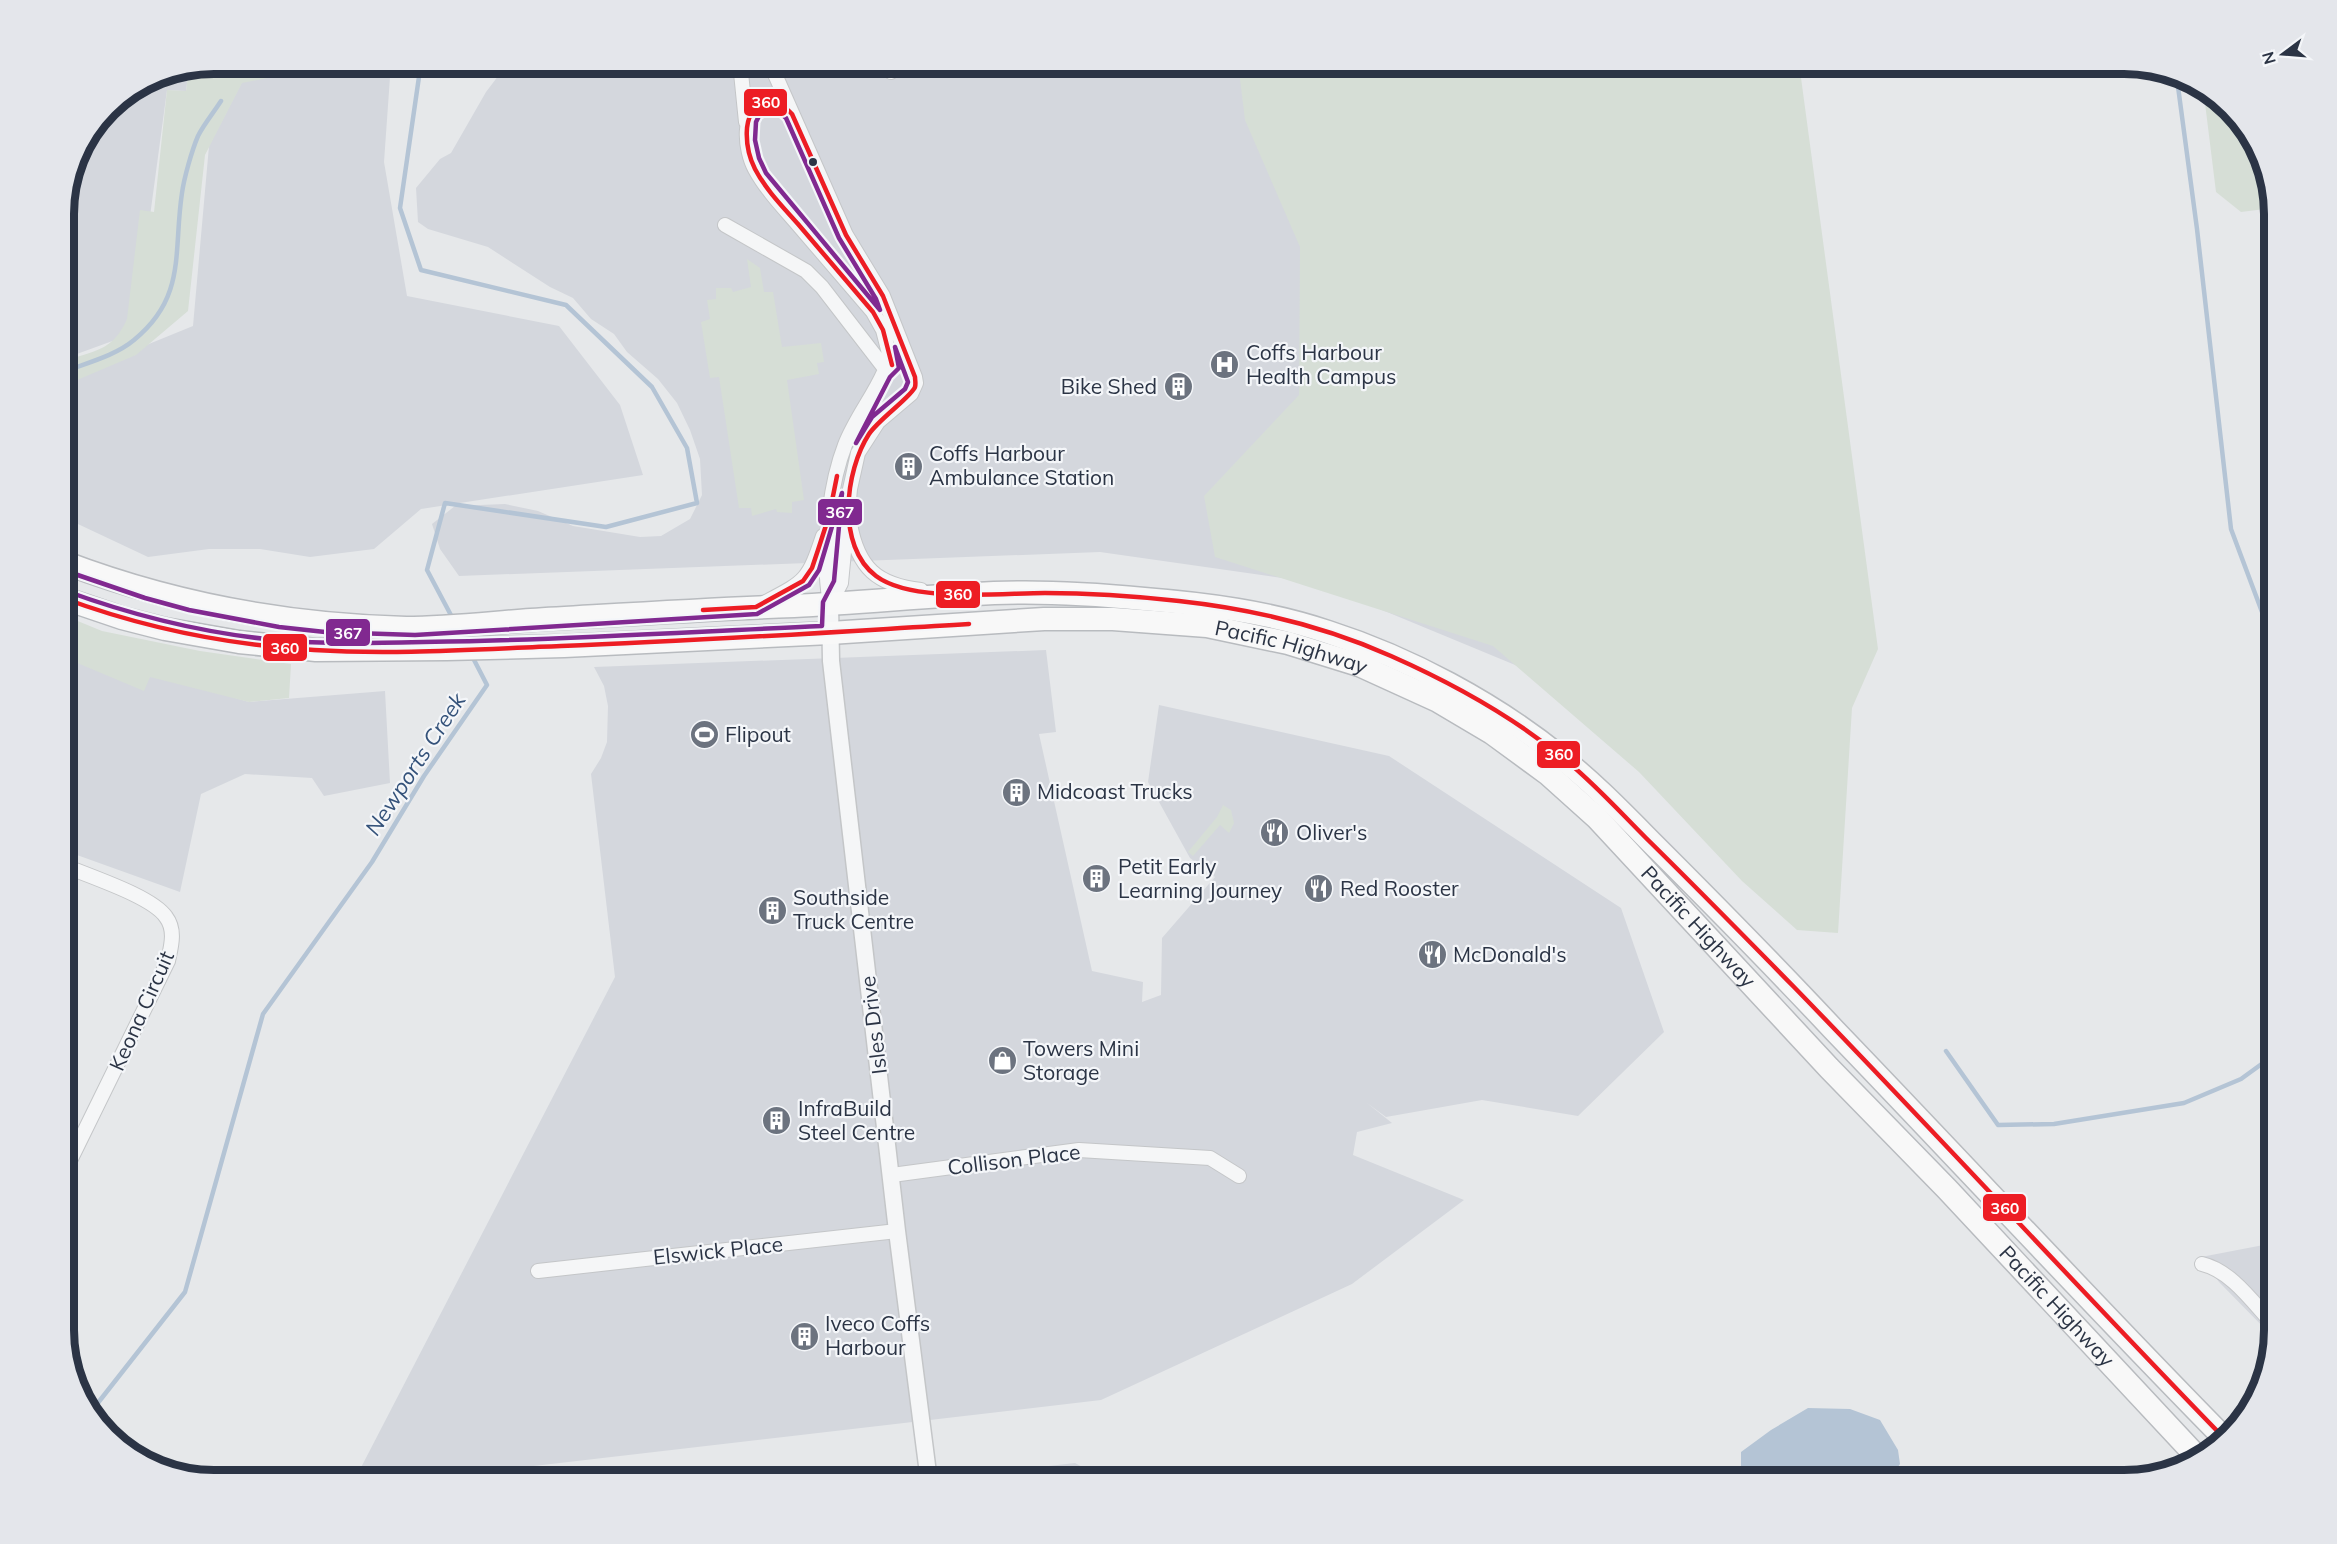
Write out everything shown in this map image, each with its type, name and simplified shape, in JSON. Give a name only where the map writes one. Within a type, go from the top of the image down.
[{"type":"highway","name":"Pacific Highway","points":[[74,566],[168,597],[285,619],[350,626],[438,627],[965,595],[1036,593],[1117,596],[1198,603],[1282,619],[1375,649],[1451,685],[1531,734],[1564,759],[1597,789],[1759,951],[2219,1433]]},
{"type":"highway","name":"Pacific Highway","points":[[74,602],[122,618],[165,629],[239,642],[316,650],[489,648],[830,633],[1079,618],[1156,621],[1207,626],[1288,643],[1359,665],[1438,701],[1492,733],[1548,774],[1597,818],[1829,1068],[1971,1215],[2193,1452]]},
{"type":"street","points":[[741,74],[752,163],[765,184],[879,321],[886,372],[885,393],[895,399],[906,397]]},
{"type":"street","points":[[775,74],[846,235],[883,296],[916,383],[914,389],[878,422],[858,453],[853,471],[841,583],[830,604]]},
{"type":"street","points":[[747,133],[749,119],[758,106],[773,102],[779,103],[792,114]]},
{"type":"street","points":[[725,225],[806,271],[822,287],[886,372]]},
{"type":"street","points":[[756,607],[789,590],[808,575],[829,516],[844,447],[858,418],[886,372],[903,365],[913,373]]},
{"type":"street","points":[[848,510],[858,554],[865,566],[875,575],[890,584],[904,588],[965,595]]},
{"type":"street","points":[[829,516],[826,569],[830,604]]},
{"type":"street","name":"Isles Drive","points":[[830,604],[831,661],[897,1231],[928,1470]]},
{"type":"street","name":"Keona Circuit","points":[[74,870],[153,904],[167,917],[173,939],[168,961],[74,1153]]},
{"type":"street","name":"Collison Place","points":[[892,1175],[1079,1150],[1210,1158],[1239,1176]]},
{"type":"street","name":"Elswick Place","points":[[538,1271],[897,1231]]},
{"type":"street","points":[[2202,1264],[2225,1274],[2264,1315]]},
{"type":"shaded area","points":[[285,74],[390,74],[384,162],[407,296],[559,326],[620,405],[643,475],[421,509],[374,549],[310,557],[260,549],[209,549],[148,557],[74,522],[74,375],[193,326],[209,146],[242,82]]},
{"type":"shaded area","points":[[288,74],[242,83],[205,155],[188,311],[136,355],[74,381],[74,358],[109,344],[122,330],[127,319],[140,210],[154,212],[167,90],[186,91],[188,76]]},
{"type":"shaded area","name":"Coffs Harbour Health Campus","points":[[500,74],[1768,74],[1537,674],[1317,583],[1100,552],[459,576],[440,549],[432,524],[455,506],[505,504],[538,511],[573,526],[640,537],[661,536],[690,519],[702,495],[700,459],[677,403],[658,379],[627,352],[614,334],[591,319],[573,298],[550,287],[488,247],[428,229],[418,222],[416,188],[440,159],[451,153],[486,92]]},
{"type":"shaded area","points":[[1239,74],[1800,74],[1878,649],[1852,708],[1838,933],[1797,930],[1742,881],[1639,772],[1493,646],[1215,557],[1204,496],[1299,395],[1300,247],[1245,120]]},
{"type":"shaded area","points":[[188,76],[186,91],[167,90],[148,231],[129,335],[74,355],[74,204],[78,177],[92,143],[114,114],[151,88]]},
{"type":"shaded area","points":[[2205,100],[2229,121],[2249,151],[2261,186],[2264,209],[2241,212],[2216,192]]},
{"type":"shaded area","points":[[747,259],[760,268],[764,292],[773,292],[782,347],[821,343],[824,362],[817,363],[819,374],[787,380],[804,500],[792,502],[792,513],[777,512],[776,509],[752,516],[751,508],[739,508],[719,377],[710,378],[701,322],[710,319],[707,300],[716,299],[716,288],[731,288],[733,292],[751,287]]},
{"type":"shaded area","points":[[74,620],[102,631],[200,651],[291,664],[289,698],[249,702],[150,677],[144,691],[74,662]]},
{"type":"shaded area","points":[[74,650],[249,702],[385,691],[390,783],[324,796],[312,778],[245,774],[201,794],[180,892],[74,854]]},
{"type":"shaded area","points":[[1046,650],[1056,732],[1039,734],[1092,971],[1143,982],[1142,1002],[1161,995],[1162,938],[1215,877],[1190,858],[1148,782],[1159,705],[1389,756],[1621,908],[1664,1032],[1578,1116],[1482,1100],[1386,1117],[1367,1103],[1392,1123],[1357,1132],[1353,1155],[1464,1200],[1352,1284],[1101,1400],[500,1470],[360,1470],[615,977],[591,774],[607,742],[608,706],[604,686],[594,667]]},
{"type":"shaded area","points":[[1223,805],[1231,810],[1234,823],[1229,833],[1220,825],[1193,856],[1188,852],[1217,817]]},
{"type":"shaded area","points":[[2264,1245],[2264,1328],[2219,1282],[2201,1257]]},
{"type":"shaded area","points":[[1075,1463],[1088,1470],[1014,1470]]},
{"type":"water","points":[[1808,1408],[1850,1409],[1880,1420],[1898,1450],[1900,1464],[1896,1470],[1741,1470],[1741,1452],[1771,1430]]},
{"type":"waterway","name":"Newports Creek","points":[[419,74],[400,208],[421,270],[566,305],[652,387],[687,448],[697,503],[606,527],[445,503],[427,570],[453,619]]},
{"type":"waterway","points":[[2178,85],[2197,229],[2231,529],[2264,617]]},
{"type":"waterway","points":[[74,368],[126,346],[151,324],[163,307],[174,272],[182,193],[188,164],[198,136],[221,101]]},
{"type":"waterway","name":"Newports Creek","points":[[95,1406],[185,1292],[263,1014],[372,862],[424,776],[487,685],[472,656]]},
{"type":"waterway","points":[[1946,1051],[1998,1125],[2054,1124],[2184,1103],[2241,1079],[2264,1062]]},
{"type":"transit line","name":"360","points":[[892,365],[883,330],[873,312],[775,198],[755,169],[747,143],[748,123],[756,108],[764,103],[776,103],[792,114],[846,235],[883,296],[915,377],[913,391],[869,434],[854,468],[850,487],[850,528],[855,546],[863,563],[876,576],[911,590],[933,593],[1112,595],[1206,604],[1260,614],[1287,620],[1366,645],[1436,677],[1502,714],[1563,758],[1606,797],[1848,1043],[2219,1433]]},
{"type":"transit line","name":"367","points":[[769,109],[778,111],[786,118],[839,238],[876,299],[880,310],[766,173],[759,158],[755,140],[756,122],[759,116],[769,109]]},
{"type":"transit line","name":"367","points":[[895,347],[908,382],[905,389],[872,417],[856,443],[890,377],[899,368],[895,347]]},
{"type":"transit line","name":"360","points":[[703,610],[756,607],[803,581],[812,568],[818,550],[829,516],[837,476]]},
{"type":"transit line","name":"367","points":[[74,574],[189,610],[279,627],[325,632],[415,635],[757,614],[809,585],[819,570],[842,493],[834,581],[823,602],[822,626],[520,640],[382,643],[287,641],[175,624],[74,594]]},
{"type":"transit line","name":"360","points":[[74,602],[155,626],[218,639],[282,648],[376,652],[612,644],[969,624]]},
{"type":"place","name":"Coffs Harbour Health Campus","points":[[1225,365]]},
{"type":"place","name":"Bike Shed","points":[[1178,387]]},
{"type":"place","name":"Coffs Harbour Ambulance Station","points":[[908,466]]},
{"type":"place","name":"Flipout","points":[[704,735]]},
{"type":"place","name":"Midcoast Trucks","points":[[1016,792]]},
{"type":"place","name":"Oliver's","points":[[1275,833]]},
{"type":"place","name":"Petit Early Learning Journey","points":[[1097,879]]},
{"type":"place","name":"Red Rooster","points":[[1319,889]]},
{"type":"place","name":"Southside Truck Centre","points":[[772,910]]},
{"type":"place","name":"McDonald's","points":[[1432,955]]},
{"type":"place","name":"Towers Mini Storage","points":[[1002,1061]]},
{"type":"place","name":"InfraBuild Steel Centre","points":[[777,1121]]},
{"type":"place","name":"Iveco Coffs Harbour","points":[[804,1336]]}]
